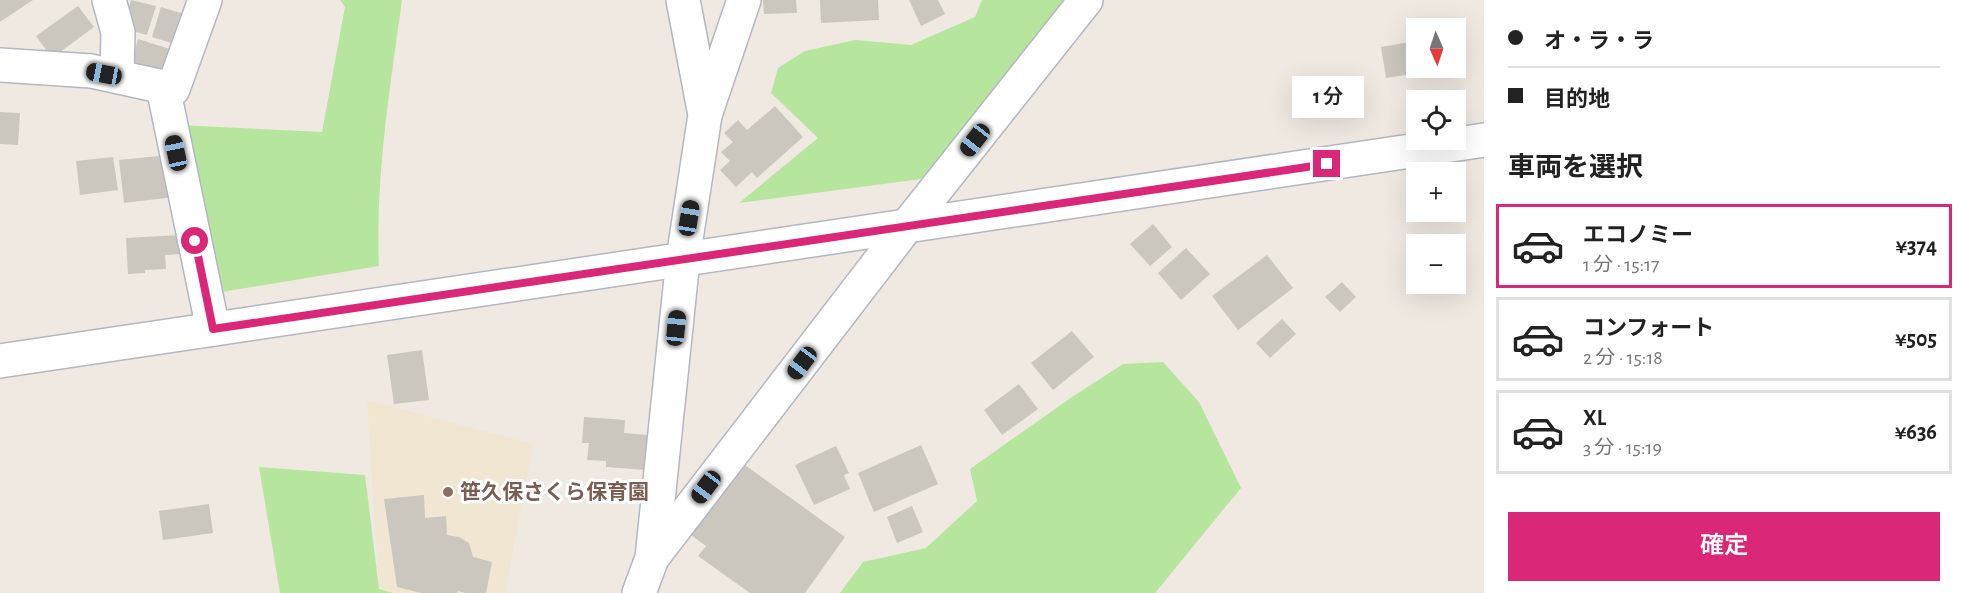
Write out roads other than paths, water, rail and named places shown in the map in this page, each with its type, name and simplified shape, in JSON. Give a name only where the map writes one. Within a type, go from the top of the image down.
[{"type":"street","points":[[109,0],[117,32],[117,76]]},
{"type":"street","points":[[0,66],[91,71],[173,89],[205,0]]},
{"type":"street","points":[[683,0],[705,115]]},
{"type":"street","points":[[639,593],[652,558],[683,259],[705,115],[744,0]]},
{"type":"street","points":[[652,558],[906,227],[1086,0]]},
{"type":"street","points":[[163,87],[213,329]]},
{"type":"street","points":[[0,361],[1484,140]]},
{"type":"place","name":"笹久保さくら保育園","points":[[448,492]]}]
